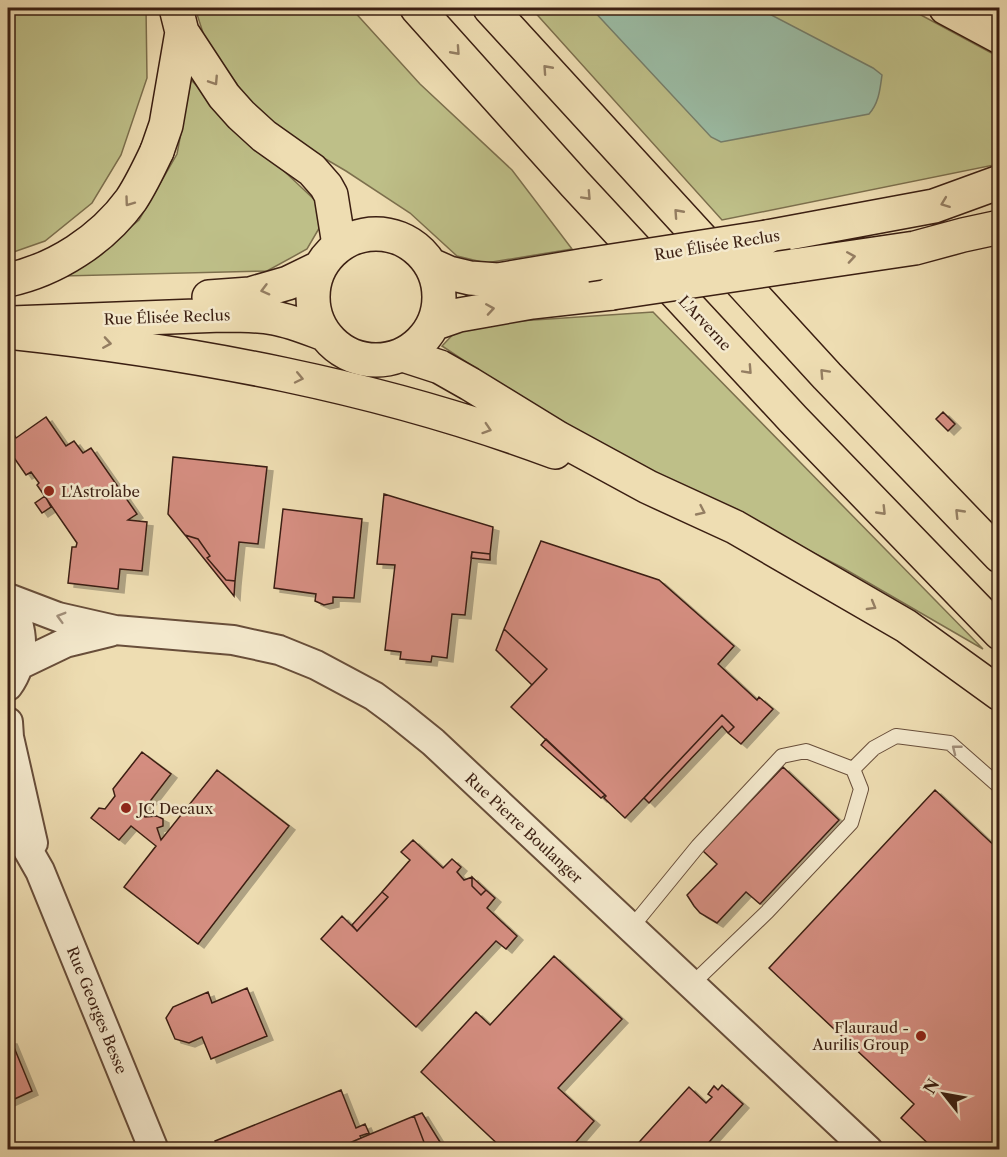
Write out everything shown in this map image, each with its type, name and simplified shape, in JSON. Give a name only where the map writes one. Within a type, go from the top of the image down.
[{"type":"main road","name":"L'Arverne","points":[[417,8],[785,410],[999,633]]},
{"type":"main road","points":[[490,8],[827,376],[999,555]]},
{"type":"main road","points":[[946,8],[999,37]]},
{"type":"main road","points":[[8,280],[46,268],[92,240],[132,198],[157,151],[166,125],[179,20]]},
{"type":"main road","points":[[179,20],[224,96],[241,115],[275,145],[312,170],[326,186],[332,202],[329,257]]},
{"type":"main road","name":"Rue Élisée Reclus","points":[[431,265],[449,273],[470,278],[498,280],[767,237],[934,206],[999,182]]},
{"type":"main road","name":"Rue Élisée Reclus","points":[[433,324],[459,315],[532,302],[612,293],[915,248],[999,227]]},
{"type":"main road","points":[[379,233],[399,238],[417,249],[431,265],[438,284],[439,304],[433,324],[421,342],[403,355],[382,360],[360,359],[340,350],[324,334],[316,319],[312,302],[313,285],[329,257],[357,236],[379,233]]},
{"type":"main road","name":"Rue Élisée Reclus","points":[[8,302],[23,304],[250,294],[288,283],[329,257]]},
{"type":"main road","name":"Rue Élisée Reclus","points":[[8,324],[247,315],[275,318],[324,334]]},
{"type":"main road","points":[[8,332],[93,341],[220,361],[325,383],[426,409],[529,442],[648,487]]},
{"type":"main road","points":[[403,355],[440,367],[558,438],[648,487],[735,527],[906,626],[999,694]]},
{"type":"street","name":"Rue Pierre Boulanger","points":[[8,600],[58,617],[115,630],[233,640],[279,650],[316,665],[374,696],[433,742],[868,1149]]},
{"type":"street","points":[[8,600],[18,623],[21,637],[21,652],[12,676]]},
{"type":"street","name":"Rue Pierre Boulanger","points":[[12,676],[65,643],[115,630]]},
{"type":"street","name":"Rue Georges Besse","points":[[8,723],[9,737],[40,871]]},
{"type":"street","name":"Rue Georges Besse","points":[[8,815],[40,871],[154,1149]]},
{"type":"lane","points":[[853,769],[874,748],[896,736],[950,742],[999,787]]},
{"type":"lane","points":[[631,928],[698,846],[782,756],[806,751],[853,769],[861,789],[851,823],[767,912],[691,985]]},
{"type":"shaded area","points":[[8,8],[146,8],[147,78],[121,155],[92,203],[45,241],[8,254]]},
{"type":"shaded area","points":[[195,8],[351,8],[420,84],[512,170],[572,249],[486,263],[457,256],[410,213],[346,171],[283,134],[250,103],[205,39]]},
{"type":"shaded area","points":[[531,8],[908,8],[999,57],[999,164],[722,220]]},
{"type":"shaded area","points":[[591,8],[758,8],[873,68],[882,75],[877,101],[869,114],[721,142],[711,137]]},
{"type":"shaded area","points":[[191,80],[318,203],[321,225],[307,249],[267,271],[64,276],[98,254],[139,220],[177,154]]},
{"type":"shaded area","points":[[653,312],[983,649],[843,568],[684,486],[577,435],[442,346],[462,325]]},
{"type":"building","points":[[943,412],[955,424],[948,431],[936,419]]},
{"type":"building","points":[[46,417],[66,446],[74,441],[83,453],[91,448],[137,514],[128,520],[147,522],[142,571],[120,569],[118,589],[68,583],[72,547],[76,547],[77,543],[37,485],[39,483],[31,472],[26,475],[8,449],[9,440],[15,436],[16,438]]},
{"type":"building","points":[[173,457],[267,467],[258,544],[239,542],[235,581],[226,580],[207,558],[210,556],[198,539],[185,535],[168,514]]},
{"type":"building","points":[[384,494],[493,527],[490,554],[472,552],[465,615],[452,614],[447,658],[432,656],[431,662],[400,659],[401,652],[385,650],[395,565],[377,564]]},
{"type":"building","points":[[45,496],[51,507],[42,513],[35,503]]},
{"type":"building","points":[[283,509],[362,519],[354,598],[333,597],[333,603],[324,605],[315,601],[316,594],[274,588]]},
{"type":"building","points":[[185,535],[198,539],[210,556],[207,558],[226,580],[235,581],[234,596]]},
{"type":"building","points":[[541,541],[659,580],[734,646],[718,664],[757,700],[759,697],[773,709],[741,744],[728,733],[734,727],[722,715],[625,818],[604,798],[606,796],[511,707],[547,669],[504,629]]},
{"type":"building","points":[[472,552],[490,554],[490,560],[471,558]]},
{"type":"building","points":[[504,629],[547,669],[532,685],[496,650]]},
{"type":"building","points":[[722,715],[734,727],[728,733],[722,726],[649,803],[644,798]]},
{"type":"building","points":[[546,739],[605,795],[601,798],[541,745]]},
{"type":"building","points":[[142,752],[171,774],[141,813],[145,817],[157,816],[163,819],[163,826],[157,828],[161,840],[217,770],[289,826],[198,944],[124,887],[156,846],[131,826],[119,840],[91,818],[99,808],[105,809],[115,796],[113,789]]},
{"type":"building","points":[[783,767],[839,820],[760,904],[746,892],[717,923],[700,913],[687,895],[717,864],[703,851]]},
{"type":"building","name":"Flauraud - Aurilis Group","points":[[935,790],[1000,851],[1000,1150],[935,1150],[901,1118],[914,1104],[769,968]]},
{"type":"building","points":[[413,840],[443,868],[452,859],[461,867],[457,872],[464,880],[472,877],[472,886],[481,895],[486,890],[495,898],[487,908],[517,936],[506,949],[496,941],[416,1027],[321,939],[342,916],[357,931],[388,897],[382,892],[410,860],[401,852]]},
{"type":"building","points":[[472,877],[486,890],[481,895],[472,886]]},
{"type":"building","points":[[382,892],[388,897],[357,931],[352,925]]},
{"type":"building","points":[[554,956],[622,1019],[558,1088],[594,1121],[569,1150],[504,1150],[421,1072],[476,1012],[490,1025]]},
{"type":"building","points":[[247,988],[267,1036],[211,1059],[202,1037],[189,1043],[175,1039],[166,1018],[173,1007],[208,992],[212,1003]]},
{"type":"building","points":[[8,1040],[11,1040],[32,1091],[8,1102]]},
{"type":"building","points":[[722,1085],[743,1104],[702,1150],[632,1150],[689,1087],[706,1103],[712,1097],[708,1094],[714,1086],[718,1090]]},
{"type":"building","points":[[341,1090],[356,1128],[365,1124],[369,1133],[360,1136],[361,1138],[333,1150],[218,1150],[215,1141]]},
{"type":"building","points":[[422,1113],[445,1150],[427,1150],[414,1116]]},
{"type":"building","points":[[414,1116],[427,1150],[333,1150],[361,1138]]},
{"type":"place","name":"L'Astrolabe","points":[[49,491]]},
{"type":"place","name":"JC Decaux","points":[[126,808]]},
{"type":"place","name":"Flauraud - Aurilis Group","points":[[921,1036]]}]
